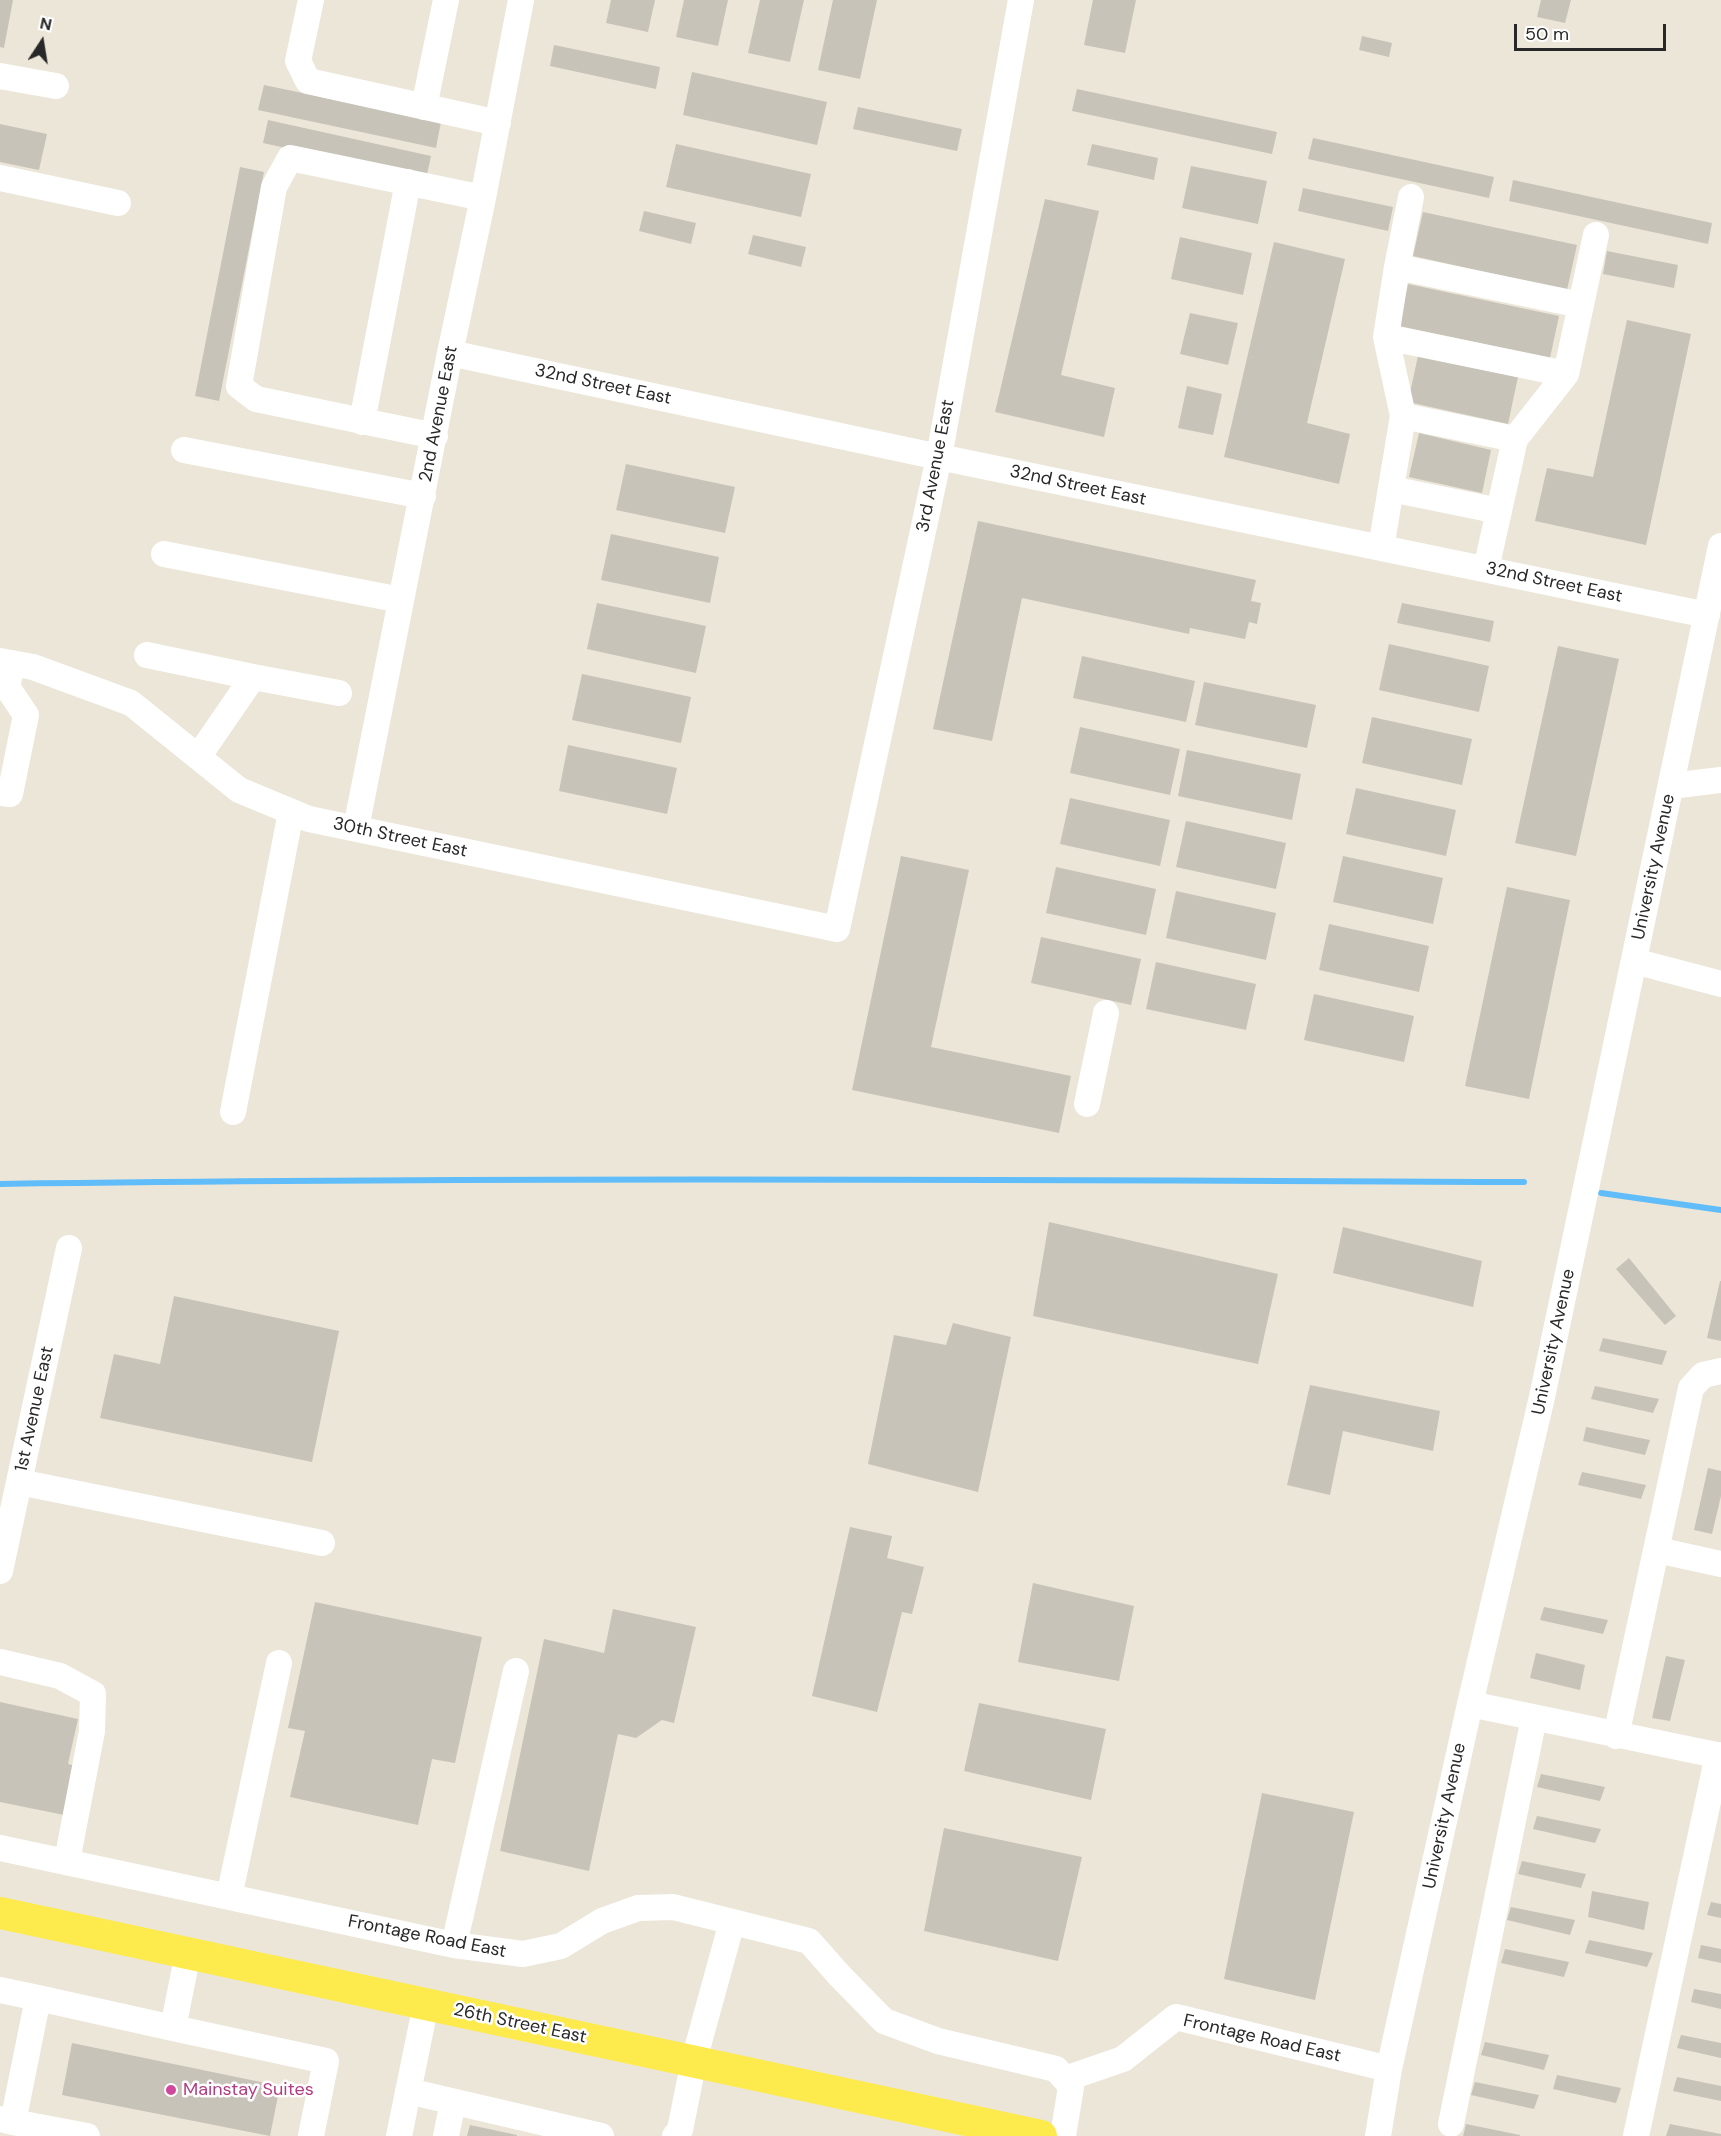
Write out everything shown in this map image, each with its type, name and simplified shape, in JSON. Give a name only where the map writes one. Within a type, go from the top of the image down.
[{"type":"main road","name":"26th Street East","points":[[0,1913],[1041,2136]]},
{"type":"street","points":[[311,0],[298,61],[308,81],[498,123]]},
{"type":"street","points":[[424,107],[446,0]]},
{"type":"street","name":"2nd Avenue East","points":[[356,828],[521,0]]},
{"type":"street","name":"3rd Avenue East","points":[[837,929],[939,457],[1022,0]]},
{"type":"street","points":[[0,76],[56,86]]},
{"type":"street","points":[[435,436],[256,399],[239,386],[274,187],[290,158],[483,198]]},
{"type":"street","points":[[0,178],[118,203]]},
{"type":"street","points":[[362,422],[408,182]]},
{"type":"street","points":[[1381,548],[1403,416],[1386,337],[1411,197]]},
{"type":"street","points":[[1486,569],[1515,439],[1566,374],[1596,235]]},
{"type":"street","points":[[1397,267],[1581,305]]},
{"type":"street","points":[[1386,337],[1566,374]]},
{"type":"street","name":"32nd Street East","points":[[450,353],[939,457],[1707,615]]},
{"type":"street","points":[[1403,416],[1515,439]]},
{"type":"street","points":[[184,450],[423,496]]},
{"type":"street","points":[[1391,489],[1499,511]]},
{"type":"street","name":"University Avenue","points":[[1378,2136],[1389,2069],[1470,1704],[1542,1397],[1721,546]]},
{"type":"street","points":[[164,554],[401,600]]},
{"type":"street","points":[[147,655],[339,693]]},
{"type":"street","points":[[0,793],[10,794],[26,715],[7,687],[6,662]]},
{"type":"street","name":"30th Street East","points":[[6,662],[33,667],[131,703],[239,790],[309,819],[837,929]]},
{"type":"street","points":[[198,757],[254,677]]},
{"type":"street","points":[[1671,786],[1721,780]]},
{"type":"street","points":[[233,1112],[291,812]]},
{"type":"street","points":[[1634,961],[1721,984]]},
{"type":"street","points":[[1087,1104],[1106,1013]]},
{"type":"street","name":"1st Avenue East","points":[[0,1571],[69,1248]]},
{"type":"street","points":[[1616,1736],[1691,1388],[1703,1375],[1721,1371]]},
{"type":"street","points":[[19,1482],[322,1543]]},
{"type":"street","points":[[1657,1550],[1721,1564]]},
{"type":"street","points":[[0,1662],[60,1676],[93,1694],[92,1731],[67,1861]]},
{"type":"street","points":[[229,1897],[279,1663]]},
{"type":"street","points":[[454,1945],[516,1671]]},
{"type":"street","points":[[1470,1704],[1720,1756],[1636,2136]]},
{"type":"street","points":[[1451,2124],[1534,1718]]},
{"type":"street","name":"Frontage Road East","points":[[0,1848],[454,1945],[523,1954],[561,1946],[602,1921],[638,1908],[673,1907],[809,1941],[884,2021],[938,2041],[1056,2069],[1065,2079],[1123,2059],[1176,2018],[1389,2069]]},
{"type":"street","points":[[679,2134],[694,2060],[732,1922]]},
{"type":"street","points":[[173,2028],[188,1953]]},
{"type":"street","points":[[0,1990],[326,2061],[311,2136]]},
{"type":"street","points":[[38,1998],[7,2120],[87,2136]]},
{"type":"street","points":[[399,2136],[426,2004]]},
{"type":"street","points":[[1063,2136],[1071,2086],[1065,2079]]},
{"type":"street","points":[[408,2091],[548,2130],[602,2136]]},
{"type":"street","points":[[446,2136],[453,2102]]},
{"type":"building","points":[[0,0],[13,0],[4,48],[0,47]]},
{"type":"building","points":[[611,0],[655,0],[648,32],[606,23]]},
{"type":"building","points":[[684,0],[728,0],[718,46],[676,37]]},
{"type":"building","points":[[760,0],[804,0],[790,62],[748,53]]},
{"type":"building","points":[[833,0],[877,0],[860,79],[818,70]]},
{"type":"building","points":[[1093,0],[1136,0],[1125,53],[1084,45]]},
{"type":"building","points":[[1541,0],[1571,0],[1565,23],[1537,17]]},
{"type":"building","points":[[1362,36],[1392,43],[1389,57],[1359,50]]},
{"type":"building","points":[[554,45],[660,67],[656,89],[550,66]]},
{"type":"building","points":[[692,72],[827,102],[817,145],[683,115]]},
{"type":"building","points":[[264,85],[441,122],[436,148],[258,110]]},
{"type":"building","points":[[1077,89],[1277,132],[1272,154],[1072,111]]},
{"type":"building","points":[[858,107],[962,129],[957,151],[853,129]]},
{"type":"building","points":[[268,120],[431,156],[426,179],[263,143]]},
{"type":"building","points":[[0,124],[47,134],[39,170],[0,162]]},
{"type":"building","points":[[1313,138],[1494,177],[1489,198],[1308,159]]},
{"type":"building","points":[[676,144],[811,174],[801,217],[666,187]]},
{"type":"building","points":[[1092,144],[1158,158],[1154,180],[1087,165]]},
{"type":"building","points":[[1191,166],[1267,181],[1258,224],[1182,208]]},
{"type":"building","points":[[240,167],[264,172],[219,401],[195,396]]},
{"type":"building","points":[[1513,180],[1712,223],[1708,244],[1509,201]]},
{"type":"building","points":[[1303,188],[1393,207],[1388,231],[1298,211]]},
{"type":"building","points":[[1045,199],[1099,211],[1061,375],[1115,388],[1104,437],[995,412]]},
{"type":"building","points":[[644,211],[696,223],[691,244],[639,231]]},
{"type":"building","points":[[1423,212],[1577,245],[1567,290],[1413,256]]},
{"type":"building","points":[[753,235],[806,247],[801,267],[748,254]]},
{"type":"building","points":[[1180,237],[1252,253],[1243,295],[1171,279]]},
{"type":"building","points":[[1274,242],[1345,259],[1307,423],[1350,434],[1339,484],[1224,457]]},
{"type":"building","points":[[1607,251],[1678,265],[1674,288],[1603,274]]},
{"type":"building","points":[[1408,284],[1559,316],[1550,358],[1399,326]]},
{"type":"building","points":[[1190,313],[1238,323],[1228,365],[1180,354]]},
{"type":"building","points":[[1627,320],[1691,334],[1646,545],[1535,521],[1547,468],[1593,477]]},
{"type":"building","points":[[1418,356],[1518,377],[1508,424],[1408,402]]},
{"type":"building","points":[[1187,386],[1222,394],[1213,435],[1178,428]]},
{"type":"building","points":[[1419,433],[1491,450],[1482,493],[1409,477]]},
{"type":"building","points":[[626,464],[735,487],[725,533],[616,510]]},
{"type":"building","points":[[978,521],[1256,580],[1251,601],[1261,603],[1257,624],[1249,622],[1245,639],[1190,628],[1189,634],[1022,598],[992,741],[933,729]]},
{"type":"building","points":[[611,534],[719,557],[710,603],[601,580]]},
{"type":"building","points":[[597,603],[706,626],[696,673],[587,649]]},
{"type":"building","points":[[1402,603],[1494,621],[1490,642],[1397,623]]},
{"type":"building","points":[[1389,644],[1489,666],[1479,712],[1379,690]]},
{"type":"building","points":[[1558,646],[1619,659],[1576,856],[1515,843]]},
{"type":"building","points":[[1082,656],[1195,681],[1186,722],[1073,698]]},
{"type":"building","points":[[582,674],[691,697],[681,743],[572,720]]},
{"type":"building","points":[[1204,682],[1316,705],[1307,748],[1195,725]]},
{"type":"building","points":[[1372,717],[1472,739],[1462,785],[1362,763]]},
{"type":"building","points":[[1080,727],[1180,749],[1170,795],[1070,773]]},
{"type":"building","points":[[568,745],[677,768],[667,814],[559,791]]},
{"type":"building","points":[[1187,750],[1301,774],[1292,820],[1178,796]]},
{"type":"building","points":[[1356,788],[1456,810],[1446,856],[1346,834]]},
{"type":"building","points":[[1070,798],[1170,820],[1160,866],[1060,844]]},
{"type":"building","points":[[1186,821],[1286,843],[1276,889],[1176,867]]},
{"type":"building","points":[[901,856],[969,870],[931,1047],[1071,1076],[1059,1133],[852,1090]]},
{"type":"building","points":[[1343,856],[1443,878],[1433,924],[1333,902]]},
{"type":"building","points":[[1056,867],[1156,889],[1146,935],[1046,913]]},
{"type":"building","points":[[1507,887],[1570,900],[1529,1099],[1465,1086]]},
{"type":"building","points":[[1176,891],[1276,913],[1266,960],[1166,938]]},
{"type":"building","points":[[1329,924],[1429,946],[1419,992],[1319,970]]},
{"type":"building","points":[[1041,937],[1141,959],[1131,1005],[1031,983]]},
{"type":"building","points":[[1156,962],[1256,984],[1246,1030],[1146,1009]]},
{"type":"building","points":[[1314,994],[1414,1016],[1404,1062],[1304,1040]]},
{"type":"building","points":[[1049,1222],[1278,1274],[1258,1364],[1033,1316]]},
{"type":"building","points":[[1343,1227],[1482,1261],[1473,1307],[1333,1273]]},
{"type":"building","points":[[1629,1258],[1676,1316],[1665,1325],[1616,1269]]},
{"type":"building","points":[[1721,1281],[1721,1341],[1707,1338]]},
{"type":"building","points":[[174,1296],[339,1331],[312,1462],[100,1418],[114,1354],[160,1364]]},
{"type":"building","points":[[953,1323],[1011,1337],[978,1492],[868,1464],[894,1335],[946,1345]]},
{"type":"building","points":[[1603,1338],[1667,1351],[1662,1365],[1599,1351]]},
{"type":"building","points":[[1310,1385],[1440,1411],[1433,1451],[1343,1431],[1330,1495],[1287,1485]]},
{"type":"building","points":[[1595,1386],[1659,1399],[1653,1413],[1591,1399]]},
{"type":"building","points":[[1586,1427],[1650,1440],[1645,1455],[1583,1441]]},
{"type":"building","points":[[1708,1468],[1721,1471],[1721,1496],[1712,1534],[1694,1530]]},
{"type":"building","points":[[1582,1472],[1646,1485],[1641,1499],[1578,1485]]},
{"type":"building","points":[[850,1527],[892,1536],[887,1558],[924,1567],[912,1614],[902,1612],[877,1712],[812,1696]]},
{"type":"building","points":[[1033,1583],[1134,1606],[1119,1681],[1018,1662]]},
{"type":"building","points":[[315,1602],[482,1637],[455,1763],[432,1759],[418,1825],[290,1797],[305,1731],[288,1728]]},
{"type":"building","points":[[1544,1607],[1608,1620],[1603,1634],[1540,1620]]},
{"type":"building","points":[[613,1609],[696,1627],[674,1723],[662,1720],[636,1738],[618,1734],[589,1871],[500,1851],[544,1639],[604,1653]]},
{"type":"building","points":[[1536,1653],[1585,1665],[1580,1690],[1530,1678]]},
{"type":"building","points":[[1666,1656],[1685,1660],[1670,1721],[1652,1718]]},
{"type":"building","points":[[0,1702],[78,1719],[68,1764],[85,1768],[74,1817],[0,1802]]},
{"type":"building","points":[[979,1703],[1106,1729],[1091,1800],[964,1771]]},
{"type":"building","points":[[1541,1774],[1605,1787],[1600,1801],[1537,1787]]},
{"type":"building","points":[[1262,1793],[1354,1812],[1315,2000],[1224,1979]]},
{"type":"building","points":[[1537,1816],[1601,1829],[1595,1843],[1533,1829]]},
{"type":"building","points":[[944,1828],[1082,1857],[1058,1961],[924,1931]]},
{"type":"building","points":[[1522,1861],[1586,1874],[1581,1888],[1518,1874]]},
{"type":"building","points":[[1592,1891],[1649,1902],[1644,1930],[1588,1917]]},
{"type":"building","points":[[1711,1902],[1721,1904],[1721,1918],[1707,1915]]},
{"type":"building","points":[[1511,1907],[1575,1920],[1570,1935],[1507,1920]]},
{"type":"building","points":[[1589,1940],[1653,1953],[1647,1967],[1585,1953]]},
{"type":"building","points":[[1701,1945],[1721,1949],[1721,1963],[1698,1958]]},
{"type":"building","points":[[1505,1949],[1569,1962],[1564,1977],[1501,1963]]},
{"type":"building","points":[[1694,1989],[1721,1994],[1721,2009],[1691,2002]]},
{"type":"building","points":[[1681,2035],[1721,2043],[1721,2058],[1677,2048]]},
{"type":"building","points":[[1485,2042],[1549,2055],[1544,2070],[1481,2055]]},
{"type":"building","name":"Mainstay Suites","points":[[72,2043],[280,2086],[270,2136],[62,2095]]},
{"type":"building","points":[[1557,2075],[1621,2088],[1616,2103],[1553,2089]]},
{"type":"building","points":[[1677,2077],[1721,2086],[1721,2101],[1673,2091]]},
{"type":"building","points":[[1475,2082],[1539,2095],[1534,2109],[1471,2095]]},
{"type":"building","points":[[1466,2124],[1520,2135],[1520,2136],[1463,2136]]},
{"type":"building","points":[[1670,2124],[1721,2134],[1721,2136],[1666,2136]]},
{"type":"building","points":[[470,2125],[517,2135],[517,2136],[467,2136]]},
{"type":"waterway","points":[[0,1184],[572,1180],[1524,1182]]},
{"type":"waterway","points":[[1601,1193],[1721,1210]]},
{"type":"place","name":"Mainstay Suites","points":[[171,2090]]}]
